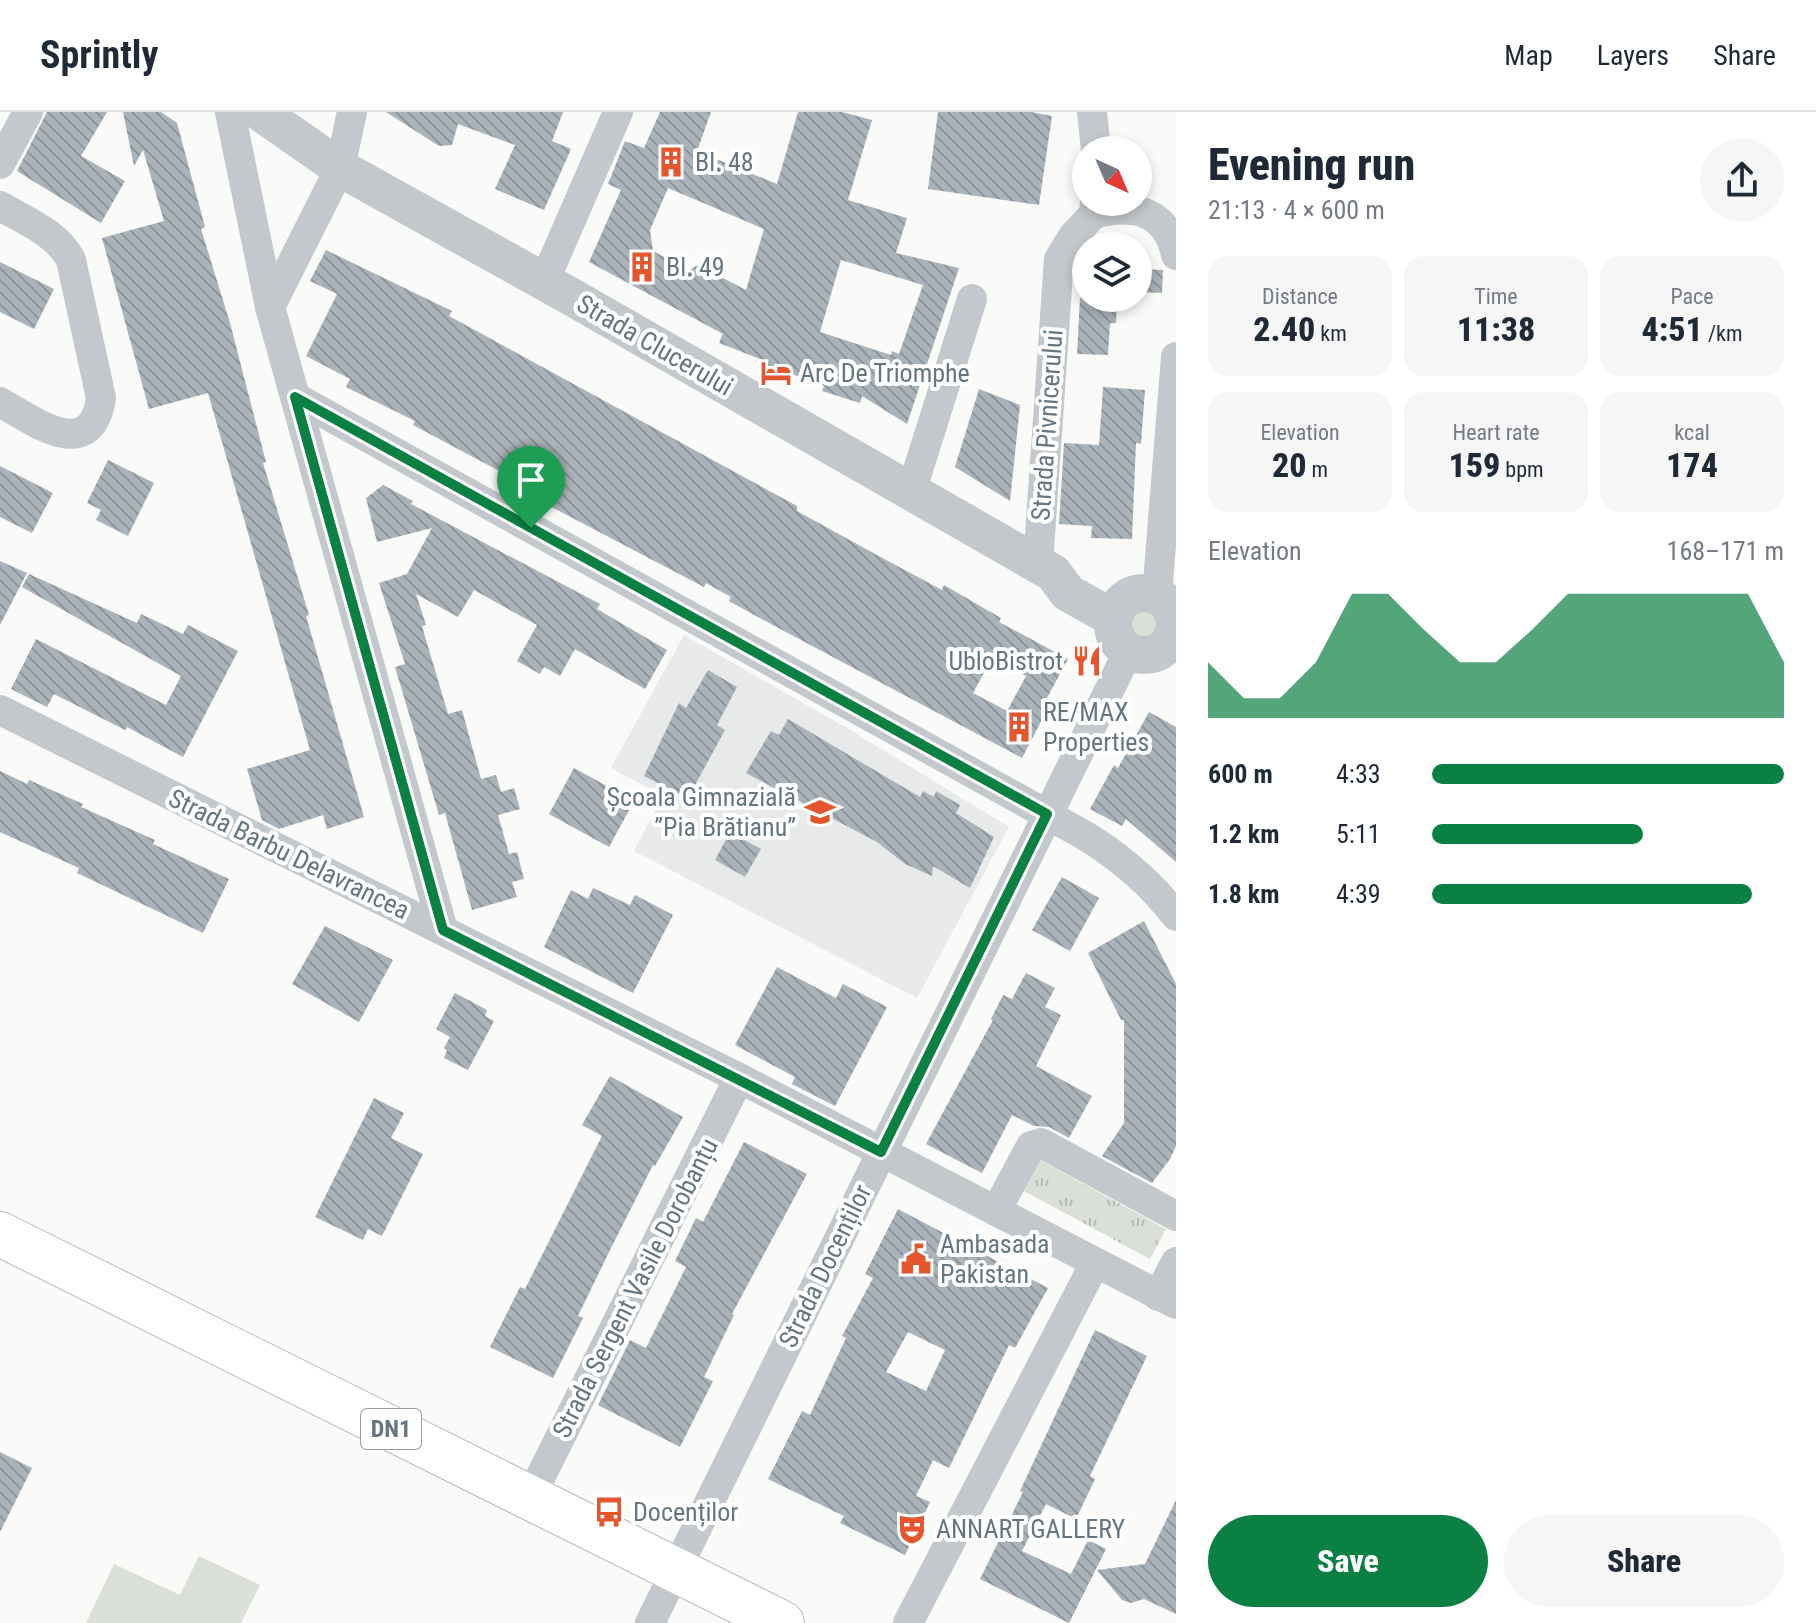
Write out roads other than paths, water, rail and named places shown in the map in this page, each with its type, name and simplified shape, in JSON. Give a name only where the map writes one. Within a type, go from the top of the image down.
[{"type":"main road","name":"DN1","points":[[0,1234],[782,1623]]},
{"type":"street","points":[[0,164],[28,112]]},
{"type":"street","points":[[230,112],[270,307],[443,930]]},
{"type":"street","name":"Strada Clucerului","points":[[260,112],[340,168],[1046,569],[1079,574],[1152,628]]},
{"type":"street","points":[[270,307],[340,168],[352,112]]},
{"type":"street","points":[[544,282],[618,112]]},
{"type":"street","points":[[1092,112],[1095,136]]},
{"type":"street","points":[[0,206],[65,247],[71,260],[101,398],[99,414],[88,428],[76,434],[60,435],[0,402]]},
{"type":"street","points":[[1152,215],[1164,224],[1172,237],[1176,255]]},
{"type":"street","name":"Strada Pivnicerului","points":[[1046,569],[1059,259],[1088,216]]},
{"type":"street","points":[[911,492],[972,299]]},
{"type":"street","points":[[1152,628],[1176,357]]},
{"type":"street","points":[[295,397],[1097,843],[1132,868],[1176,916]]},
{"type":"street","name":"Strada Docenților","points":[[650,1623],[1047,814],[1152,628]]},
{"type":"street","name":"Strada Barbu Delavrancea","points":[[0,710],[739,1078],[1167,1300]]},
{"type":"street","name":"Strada Sergent Vasile Dorobanțu","points":[[530,1498],[739,1078]]},
{"type":"street","points":[[996,1211],[1031,1146],[1041,1143],[1176,1216]]},
{"type":"street","points":[[1167,1300],[1176,1262]]},
{"type":"street","points":[[908,1623],[1095,1263]]},
{"type":"place","name":"Bl. 48","points":[[671,162]]},
{"type":"place","name":"Bl. 49","points":[[642,267]]},
{"type":"place","name":"Arc De Triomphe","points":[[776,373]]},
{"type":"place","name":"UbloBistrot","points":[[1087,661]]},
{"type":"place","name":"RE/MAX Properties","points":[[1019,727]]},
{"type":"place","name":"Școala Gimnazială ”Pia Brătianu”","points":[[820,812]]},
{"type":"place","name":"Ambasada Pakistan","points":[[916,1259]]},
{"type":"place","name":"Docenților","points":[[609,1512]]},
{"type":"place","name":"ANNART GALLERY","points":[[912,1529]]}]
